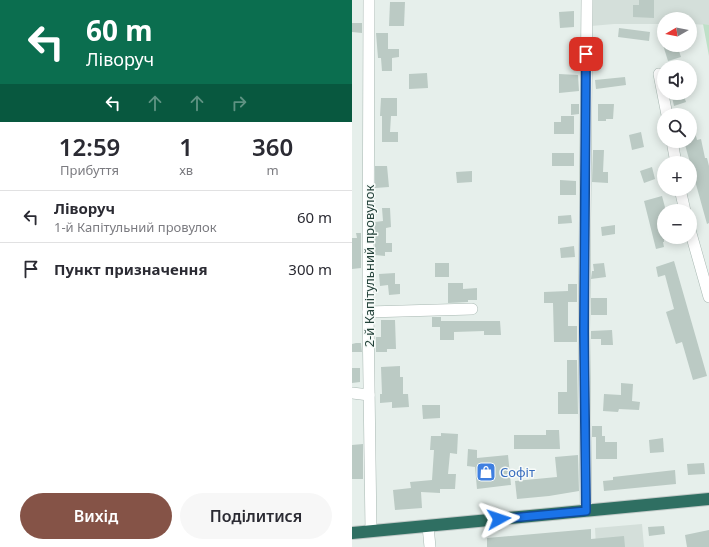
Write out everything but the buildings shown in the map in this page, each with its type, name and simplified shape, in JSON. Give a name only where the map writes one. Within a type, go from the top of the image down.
[{"type":"highway","points":[[352,533],[709,499]]},
{"type":"street","name":"2-й Капітульний провулок","points":[[369,0],[368,312],[371,531]]},
{"type":"street","points":[[586,0],[584,299],[586,511]]},
{"type":"street","points":[[694,244],[709,297]]},
{"type":"street","points":[[368,312],[472,309]]},
{"type":"street","points":[[352,393],[369,395]]},
{"type":"street","points":[[428,526],[430,547]]},
{"type":"shaded area","points":[[592,0],[709,0],[709,25],[697,24],[697,12],[657,12],[657,24],[614,24],[591,26]]},
{"type":"shaded area","points":[[642,524],[644,547],[596,547],[595,528]]},
{"type":"green space","points":[[703,24],[709,25],[709,56]]},
{"type":"place","name":"Софіт","points":[[486,472]]},
{"type":"route","points":[[499,519],[586,511],[584,331],[586,54]]}]
